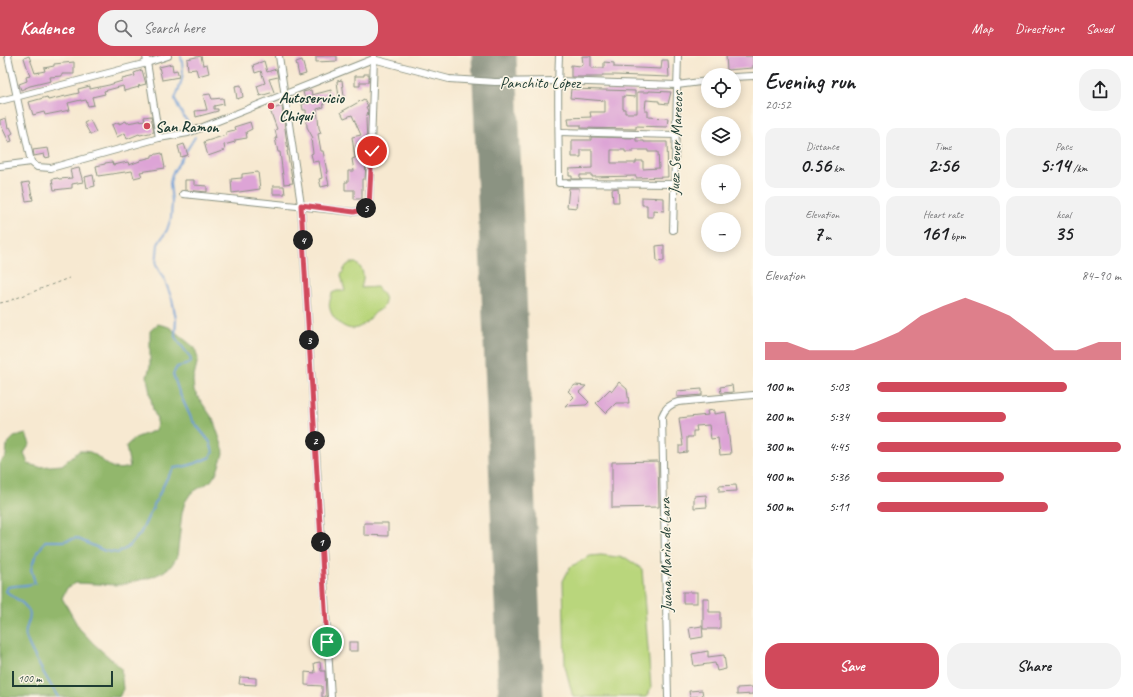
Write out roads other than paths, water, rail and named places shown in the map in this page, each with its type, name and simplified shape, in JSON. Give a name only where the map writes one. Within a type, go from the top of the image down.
[{"type":"street","points":[[8,56],[31,162],[37,167],[51,168],[159,138],[188,133],[374,57],[369,206],[354,212],[301,205],[183,194]]},
{"type":"street","points":[[146,56],[159,138]]},
{"type":"street","points":[[0,101],[148,63],[168,56]]},
{"type":"street","points":[[279,56],[301,205],[331,697]]},
{"type":"street","points":[[559,56],[559,183],[674,184]]},
{"type":"street","name":"Juez Sever Marecos","points":[[673,230],[678,56]]},
{"type":"street","name":"Panchito López","points":[[374,57],[450,79],[495,82],[558,81],[677,85],[701,82]]},
{"type":"street","points":[[741,77],[753,76]]},
{"type":"street","points":[[560,132],[675,135]]},
{"type":"street","points":[[0,166],[31,162]]},
{"type":"street","name":"Juana Marìa de Lara","points":[[668,697],[663,412],[671,404],[678,402],[753,395]]},
{"type":"waterway","points":[[181,56],[183,68],[182,78],[175,99],[182,114],[193,128]]},
{"type":"waterway","points":[[58,697],[40,667],[27,640],[25,633],[30,617],[29,611],[21,602],[6,591],[8,587],[35,583],[31,569],[35,557],[45,541],[63,541],[76,538],[105,551],[118,553],[128,547],[140,534],[167,478],[174,468],[188,466],[201,461],[210,457],[213,452],[210,442],[192,420],[179,392],[173,374],[177,367],[191,362],[190,357],[175,337],[176,319],[172,299],[165,281],[156,265],[158,244],[167,230],[171,218],[172,202],[170,183],[172,174],[195,137]]},
{"type":"place","name":"Autoservicio Chiqui","points":[[271,106]]},
{"type":"place","name":"San Ramon","points":[[147,126]]}]
